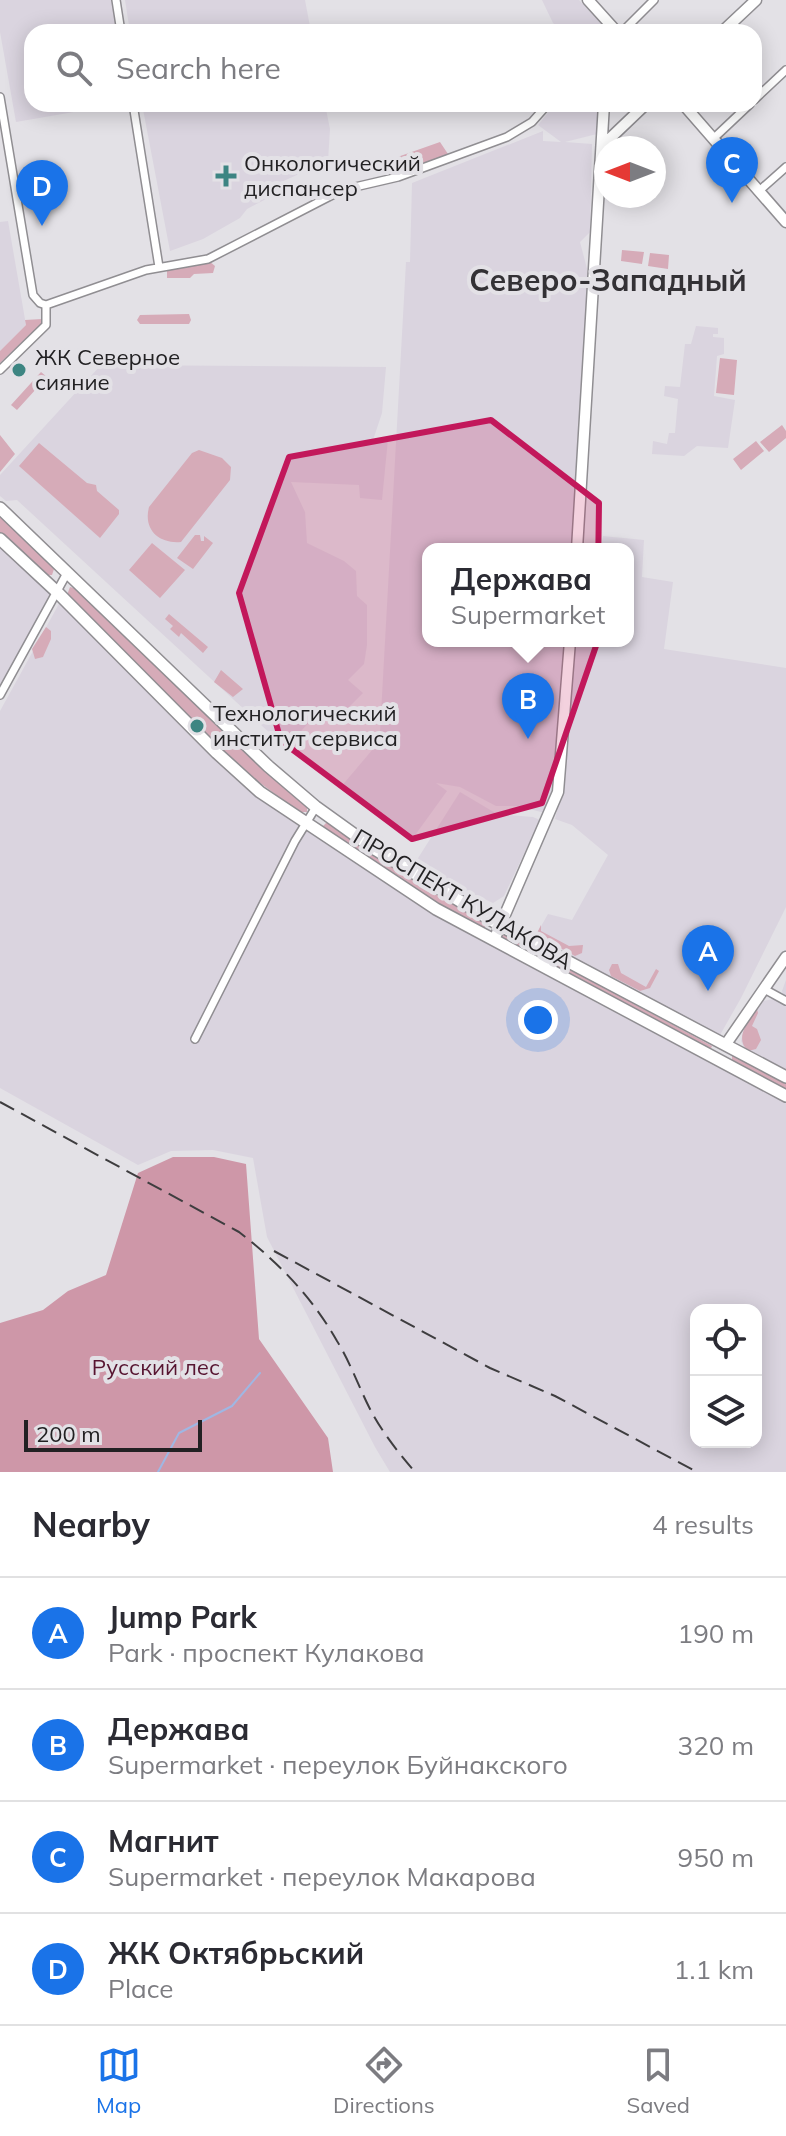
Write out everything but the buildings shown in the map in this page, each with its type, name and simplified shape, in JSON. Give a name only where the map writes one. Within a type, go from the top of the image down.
[{"type":"main road","name":"ПРОСПЕКТ КУЛАКОВА","points":[[0,508],[262,761],[316,807],[394,862],[501,926],[786,1077]]},
{"type":"main road","name":"ПРОСПЕКТ КУЛАКОВА","points":[[0,539],[260,792],[414,896],[786,1096]]},
{"type":"main road","points":[[718,1059],[726,1044]]},
{"type":"street","points":[[116,0],[120,24]]},
{"type":"street","points":[[588,0],[609,24]]},
{"type":"street","points":[[622,24],[654,0]]},
{"type":"street","points":[[730,24],[756,0]]},
{"type":"street","points":[[762,93],[786,70]]},
{"type":"street","points":[[0,97],[33,295],[35,300],[46,305],[159,267],[208,259],[342,190],[398,177],[507,137],[532,122],[541,112]]},
{"type":"street","points":[[134,112],[159,267]]},
{"type":"street","points":[[602,136],[604,112]]},
{"type":"street","points":[[612,136],[638,112]]},
{"type":"street","points":[[690,112],[786,222]]},
{"type":"street","points":[[714,138],[741,112]]},
{"type":"street","points":[[759,191],[786,167]]},
{"type":"street","points":[[577,543],[598,208]]},
{"type":"street","points":[[0,370],[46,325],[46,305]]},
{"type":"street","points":[[0,695],[67,573]]},
{"type":"street","points":[[494,940],[558,792],[570,647]]},
{"type":"street","points":[[195,1039],[316,807]]},
{"type":"street","points":[[726,1044],[786,957]]},
{"type":"street","points":[[764,989],[786,1001]]},
{"type":"highlighted area","points":[[491,420],[599,503],[597,643],[542,803],[412,839],[281,741],[239,593],[289,457]]},
{"type":"shaded area","points":[[0,0],[112,0],[116,24],[24,24],[24,112],[74,112],[16,122],[0,32]]},
{"type":"shaded area","points":[[125,0],[305,0],[310,24],[129,24]]},
{"type":"shaded area","points":[[542,0],[579,0],[601,24],[554,24]]},
{"type":"shaded area","name":"Онкологический диспансер","points":[[144,112],[327,112],[330,129],[328,161],[268,188],[270,197],[247,209],[240,218],[203,239],[170,251]]},
{"type":"shaded area","points":[[549,112],[598,112],[597,134],[565,142],[592,144],[590,232],[580,242],[591,284],[573,543],[422,543],[422,647],[567,647],[565,668],[561,669],[555,784],[545,813],[518,806],[496,806],[460,787],[436,783],[447,791],[413,838],[340,788],[373,749],[379,750],[406,262],[410,262],[412,183],[543,131],[543,141],[561,142],[538,125]]},
{"type":"shaded area","points":[[440,142],[448,154],[391,173],[389,160]]},
{"type":"shaded area","points":[[8,221],[26,325],[0,351],[0,222]]},
{"type":"shaded area","points":[[622,250],[644,252],[642,264],[621,261]]},
{"type":"shaded area","points":[[650,253],[669,255],[668,269],[648,266]]},
{"type":"shaded area","points":[[209,261],[215,266],[213,273],[194,274],[190,278],[167,278],[167,271],[161,271]]},
{"type":"shaded area","points":[[189,314],[189,324],[140,324],[137,320],[140,315]]},
{"type":"shaded area","points":[[42,319],[42,323],[0,363],[0,351],[26,325],[25,320]]},
{"type":"shaded area","points":[[696,326],[718,328],[718,334],[713,334],[713,337],[724,338],[724,354],[717,356],[714,396],[735,400],[728,448],[697,446],[684,456],[652,454],[653,441],[667,444],[669,433],[675,433],[678,399],[664,396],[665,386],[680,387],[685,344],[691,344]]},
{"type":"shaded area","points":[[720,358],[737,360],[734,395],[716,393]]},
{"type":"shaded area","points":[[101,365],[386,367],[382,413],[373,440],[388,439],[382,500],[360,498],[359,485],[291,482],[305,512],[307,543],[344,561],[356,571],[357,596],[367,605],[364,664],[348,680],[363,693],[336,720],[327,712],[324,715],[319,711],[286,748],[17,500],[6,501],[0,496],[0,475]]},
{"type":"shaded area","points":[[41,372],[47,377],[17,410],[11,405]]},
{"type":"shaded area","points":[[782,425],[786,438],[769,452],[760,442]]},
{"type":"shaded area","points":[[0,435],[15,454],[0,472]]},
{"type":"shaded area","points":[[756,441],[764,451],[741,470],[733,459]]},
{"type":"shaded area","points":[[39,443],[87,483],[96,485],[97,491],[119,510],[100,538],[19,466]]},
{"type":"shaded area","points":[[199,450],[222,458],[231,467],[230,480],[181,542],[166,541],[151,529],[149,507],[192,453]]},
{"type":"shaded area","points":[[0,516],[54,569],[52,575],[46,575],[0,533]]},
{"type":"shaded area","points":[[195,535],[200,535],[201,541],[204,541],[204,536],[213,543],[193,569],[177,558]]},
{"type":"shaded area","points":[[603,536],[644,540],[642,577],[673,582],[664,649],[786,668],[786,907],[720,1035],[535,937],[548,914],[572,920],[608,855],[572,825],[555,819],[562,789],[574,647],[634,647],[634,543],[602,543]]},
{"type":"shaded area","points":[[0,543],[54,593],[0,689]]},
{"type":"shaded area","points":[[152,543],[185,570],[160,598],[129,570]]},
{"type":"shaded area","points":[[70,587],[77,589],[243,750],[307,805],[307,812],[299,812],[235,764],[67,595]]},
{"type":"shaded area","points":[[60,602],[185,731],[245,787],[300,827],[399,892],[597,1003],[786,1103],[786,1472],[390,1472],[267,1237],[253,1158],[213,1150],[171,1151],[138,1165],[0,1088],[0,711]]},
{"type":"shaded area","points":[[169,614],[208,647],[203,653],[181,633],[179,637],[170,629],[173,626],[165,619]]},
{"type":"shaded area","points":[[46,627],[51,631],[51,639],[43,657],[35,659],[32,649]]},
{"type":"shaded area","points":[[221,670],[243,689],[233,697],[214,682]]},
{"type":"shaded area","points":[[460,792],[497,814],[540,820],[504,896],[493,903],[413,866]]},
{"type":"shaded area","points":[[327,822],[373,855],[485,921],[485,928],[429,900],[322,827]]},
{"type":"shaded area","points":[[541,925],[541,931],[569,946],[583,945],[582,953],[575,956],[536,935]]},
{"type":"shaded area","points":[[505,934],[712,1046],[709,1053],[501,938]]},
{"type":"shaded area","points":[[612,964],[618,964],[621,973],[646,987],[656,969],[659,971],[650,988],[640,991],[611,976],[609,970]]},
{"type":"shaded area","points":[[786,980],[786,1072],[745,1050],[741,1041],[744,1029],[763,1001],[784,997],[782,991]]},
{"type":"shaded area","points":[[757,1009],[752,1026],[757,1029],[761,1040],[756,1049],[748,1051],[742,1035]]},
{"type":"shaded area","points":[[732,1054],[786,1082],[786,1091],[732,1061]]},
{"type":"green space","name":"Русский лес","points":[[173,1157],[214,1157],[246,1164],[259,1339],[328,1438],[333,1472],[0,1472],[0,1323],[43,1310],[68,1291],[106,1275],[138,1173]]},
{"type":"waterway","points":[[158,1472],[179,1433],[232,1406],[260,1373]]},
{"type":"railway","points":[[0,1102],[239,1232],[268,1256],[306,1295],[327,1325],[379,1424],[415,1472]]},
{"type":"railway","points":[[274,1251],[490,1368],[555,1396],[697,1472]]},
{"type":"place","name":"Онкологический диспансер","points":[[226,176]]},
{"type":"place","name":"Магнит","points":[[732,203]]},
{"type":"place","name":"ЖК Октябрьский","points":[[42,226]]},
{"type":"place","name":"ЖК Северное сияние","points":[[19,370]]},
{"type":"place","name":"Технологический институт сервиса","points":[[197,726]]},
{"type":"place","name":"Держава","points":[[528,739]]},
{"type":"place","name":"Jump Park","points":[[708,991]]},
{"type":"district","name":"Северо-Западный","points":[[608,281]]}]
